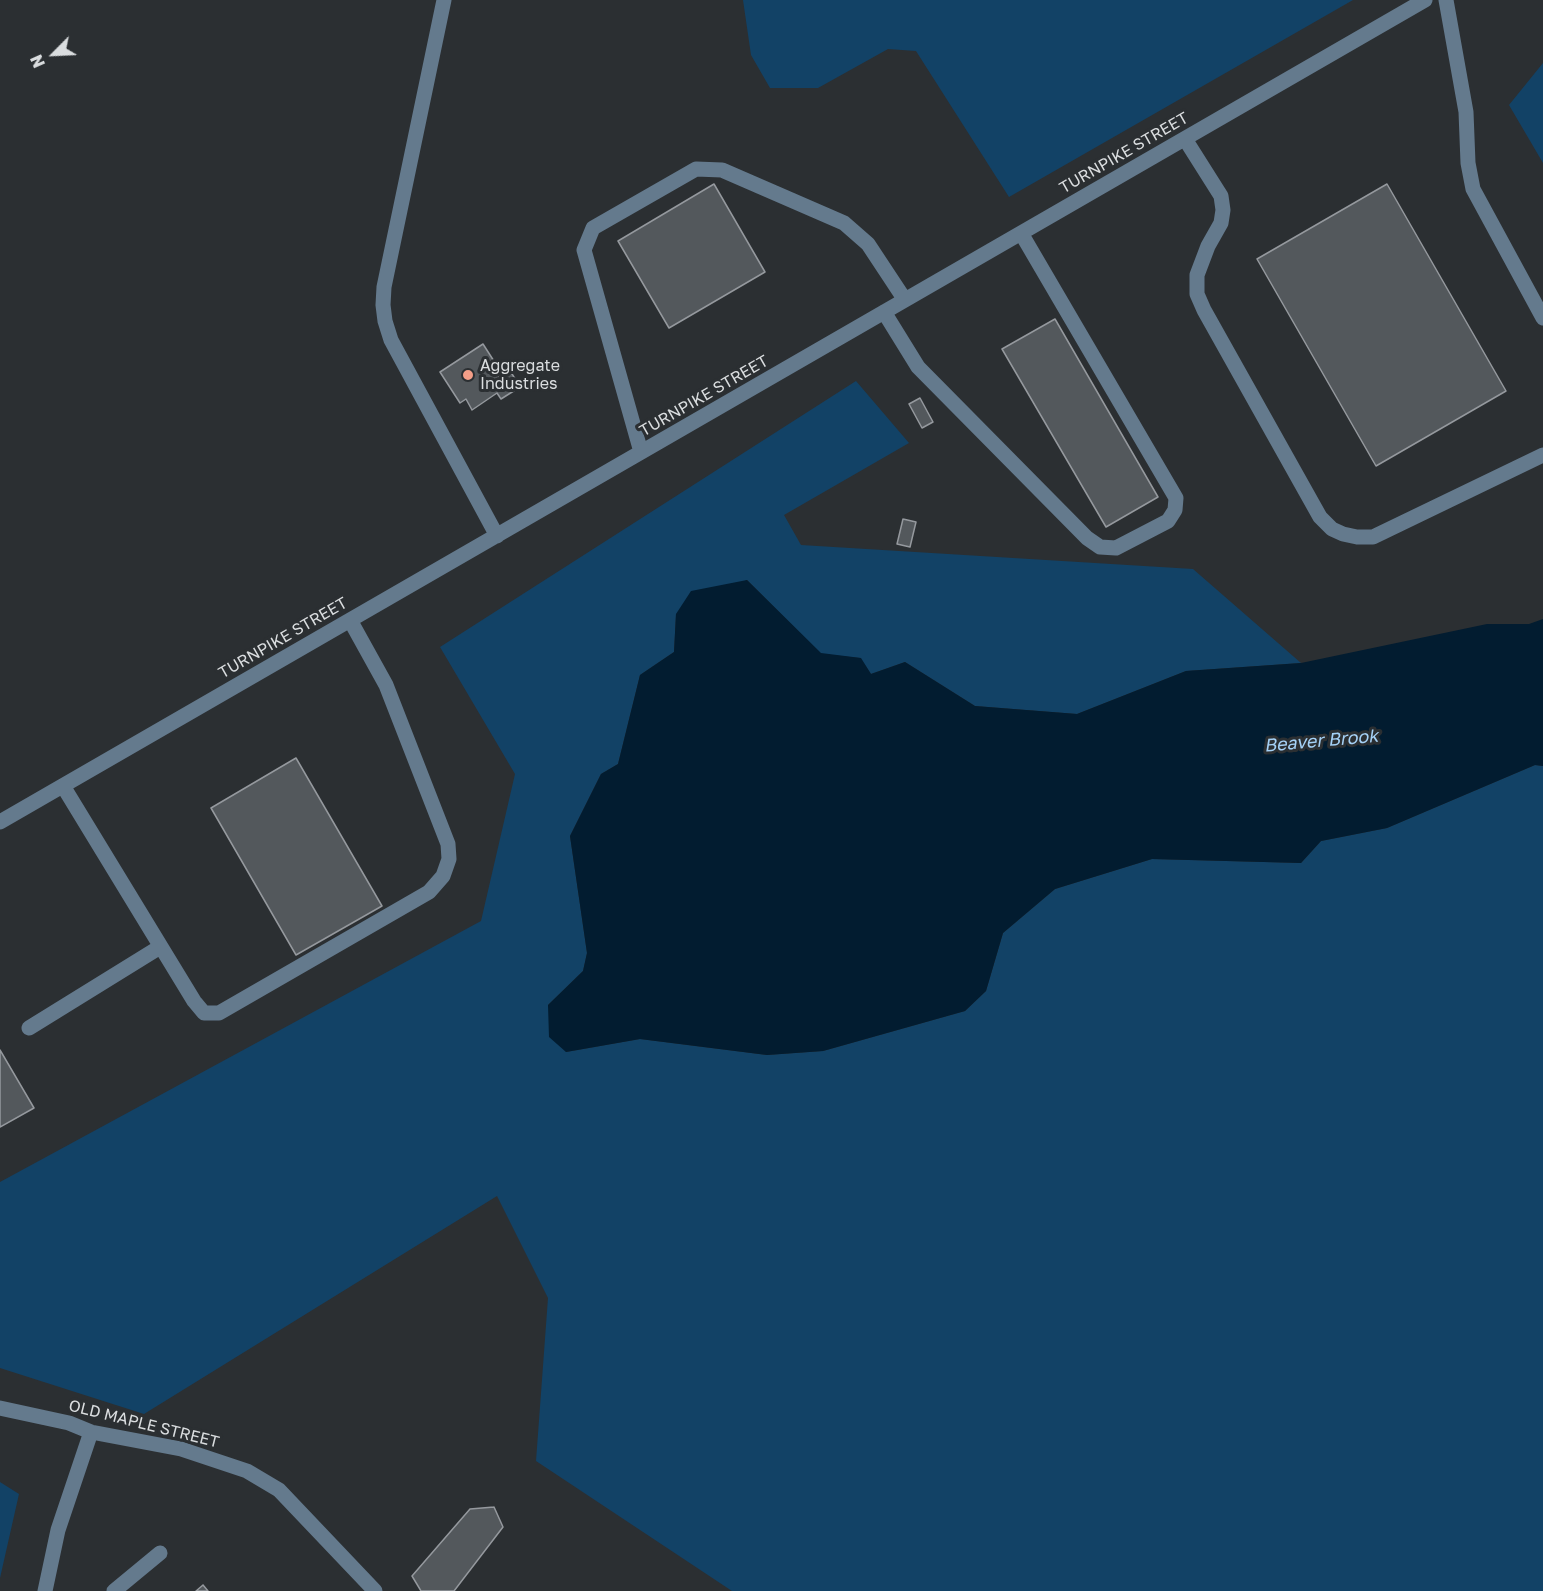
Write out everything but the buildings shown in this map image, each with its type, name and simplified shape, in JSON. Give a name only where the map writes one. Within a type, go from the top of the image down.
[{"type":"street","points":[[444,0],[384,287],[383,305],[391,340],[497,536]]},
{"type":"street","points":[[1446,0],[1466,112],[1468,163],[1473,189],[1543,318]]},
{"type":"street","name":"TURNPIKE STREET","points":[[0,822],[1421,1]]},
{"type":"street","points":[[1185,139],[1221,196],[1223,210],[1221,224],[1208,246],[1197,275],[1197,294],[1320,517],[1332,529],[1357,537],[1373,537],[1543,455]]},
{"type":"street","points":[[641,452],[584,250],[593,228],[696,169],[722,170],[844,223],[868,244],[905,300]]},
{"type":"street","points":[[884,312],[918,367],[1087,538],[1100,547],[1116,548],[1168,520],[1175,510],[1176,498],[1021,233]]},
{"type":"street","points":[[63,786],[160,947],[204,1013],[219,1013],[429,892],[442,876],[449,859],[448,844],[386,685],[350,620]]},
{"type":"street","points":[[29,1028],[160,947]]},
{"type":"street","name":"OLD MAPLE STREET","points":[[0,1408],[69,1424],[91,1432],[181,1449],[247,1470],[279,1490],[375,1591]]},
{"type":"street","points":[[45,1591],[58,1530],[91,1432]]},
{"type":"street","points":[[114,1591],[160,1553]]},
{"type":"shaded area","points":[[743,0],[1353,0],[1009,197],[916,51],[888,49],[818,88],[770,88],[751,55]]},
{"type":"shaded area","points":[[1543,63],[1543,163],[1509,105]]},
{"type":"shaded area","points":[[856,381],[909,443],[784,515],[801,545],[1193,569],[1301,663],[1186,671],[1077,714],[975,706],[905,662],[871,674],[860,658],[821,654],[747,580],[676,614],[674,652],[640,675],[618,764],[601,774],[570,836],[587,953],[583,971],[548,1005],[566,1052],[640,1039],[767,1055],[823,1051],[965,1011],[986,991],[1003,933],[1055,889],[1152,859],[1301,863],[1321,841],[1387,828],[1535,765],[1543,766],[1543,1591],[732,1591],[536,1461],[548,1298],[497,1196],[144,1414],[0,1368],[0,1182],[481,921],[515,774],[440,647]]},
{"type":"shaded area","points":[[0,1482],[19,1494],[0,1578]]},
{"type":"water","name":"Beaver Brook","points":[[747,580],[821,653],[861,658],[871,674],[905,662],[975,706],[1077,714],[1186,671],[1301,663],[1487,624],[1529,624],[1543,619],[1543,766],[1535,765],[1387,828],[1321,841],[1301,863],[1152,859],[1055,889],[1003,933],[986,991],[965,1011],[823,1051],[767,1055],[640,1039],[566,1052],[549,1037],[548,1005],[583,971],[587,953],[570,836],[601,774],[618,764],[640,675],[674,652],[676,614],[691,591]]},
{"type":"place","name":"Aggregate Industries","points":[[468,375]]}]
